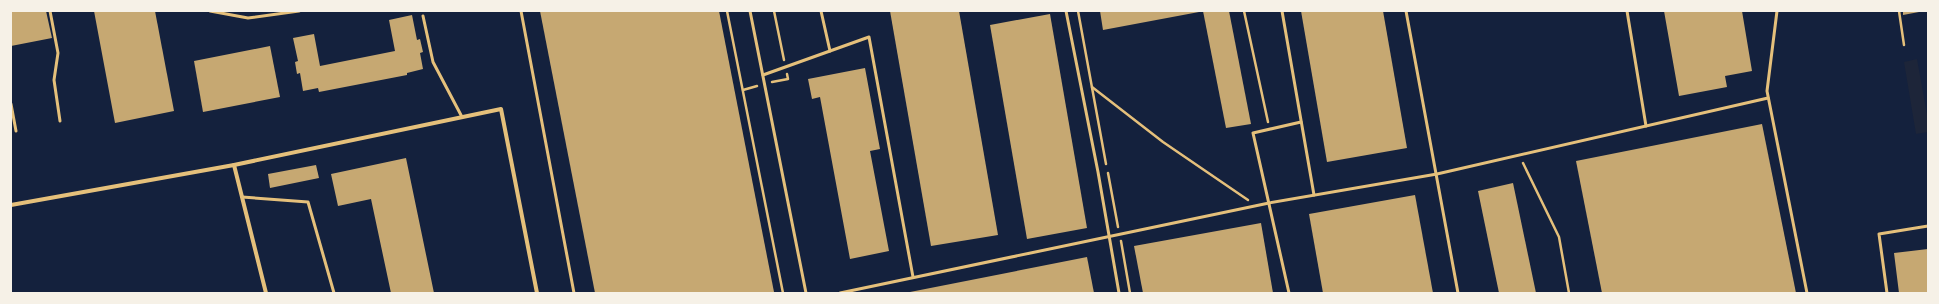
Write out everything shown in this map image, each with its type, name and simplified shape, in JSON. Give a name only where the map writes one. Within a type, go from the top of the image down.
[{"type":"street","points":[[11,205],[234,165],[501,109],[537,293]]},
{"type":"street","points":[[234,165],[266,293]]},
{"type":"lane","points":[[50,11],[58,53],[54,80],[60,121]]},
{"type":"lane","points":[[210,11],[248,18],[299,11]]},
{"type":"lane","points":[[521,11],[574,293]]},
{"type":"lane","points":[[750,11],[806,293]]},
{"type":"lane","points":[[821,11],[830,51]]},
{"type":"lane","points":[[1066,11],[1119,293]]},
{"type":"lane","points":[[1282,11],[1314,195]]},
{"type":"lane","points":[[1406,11],[1458,293]]},
{"type":"lane","points":[[1627,11],[1646,126]]},
{"type":"lane","points":[[1777,11],[1767,91],[1807,293]]},
{"type":"lane","points":[[423,16],[433,62],[462,118]]},
{"type":"lane","points":[[763,75],[869,37],[913,277]]},
{"type":"lane","points":[[840,293],[1120,236],[1269,203],[1437,174],[1768,98]]},
{"type":"lane","points":[[11,104],[16,131]]},
{"type":"lane","points":[[1290,293],[1252,133],[1301,122]]},
{"type":"lane","points":[[242,197],[308,202],[334,293]]},
{"type":"lane","points":[[1887,293],[1879,234],[1928,226]]},
{"type":"path","points":[[727,11],[783,293]]},
{"type":"path","points":[[1078,11],[1130,293]]},
{"type":"path","points":[[1244,11],[1269,129]]},
{"type":"path","points":[[1899,11],[1904,45]]},
{"type":"path","points":[[1092,87],[1163,142],[1256,206]]},
{"type":"path","points":[[1519,155],[1559,237],[1569,293]]},
{"type":"shaded area","points":[[1917,59],[1928,120],[1928,132],[1916,134],[1904,62]]},
{"type":"building","points":[[11,11],[46,11],[52,38],[11,46]]},
{"type":"building","points":[[94,11],[155,11],[174,111],[115,123]]},
{"type":"building","points":[[540,11],[719,11],[774,292],[595,293]]},
{"type":"building","points":[[890,11],[959,11],[998,235],[931,246]]},
{"type":"building","points":[[1100,11],[1199,11],[1199,12],[1103,30]]},
{"type":"building","points":[[1203,11],[1229,11],[1251,124],[1226,128]]},
{"type":"building","points":[[1301,11],[1383,11],[1407,148],[1327,162]]},
{"type":"building","points":[[1664,11],[1742,11],[1752,71],[1725,76],[1727,87],[1679,96]]},
{"type":"building","points":[[1903,11],[1919,11],[1919,12],[1903,15]]},
{"type":"building","points":[[1050,14],[1087,228],[1027,239],[990,25]]},
{"type":"building","points":[[412,15],[417,40],[420,39],[423,52],[420,53],[423,69],[407,73],[407,75],[319,92],[318,88],[303,91],[300,73],[297,74],[295,62],[298,61],[293,38],[314,34],[320,66],[395,51],[389,20]]},
{"type":"building","points":[[270,46],[280,97],[203,112],[194,61]]},
{"type":"building","points":[[865,68],[880,149],[870,151],[889,251],[850,259],[820,97],[812,99],[808,79]]},
{"type":"building","points":[[1762,124],[1796,293],[1602,293],[1576,161]]},
{"type":"building","points":[[406,158],[434,293],[391,293],[371,199],[338,206],[331,174]]},
{"type":"building","points":[[316,165],[319,178],[270,188],[268,174]]},
{"type":"building","points":[[1513,183],[1536,293],[1499,293],[1478,191]]},
{"type":"building","points":[[1415,195],[1433,293],[1323,293],[1309,214]]},
{"type":"building","points":[[1261,223],[1273,293],[1143,293],[1134,246]]},
{"type":"building","points":[[1928,249],[1928,293],[1899,293],[1894,253]]},
{"type":"building","points":[[1087,257],[1094,293],[910,293],[910,292]]}]
